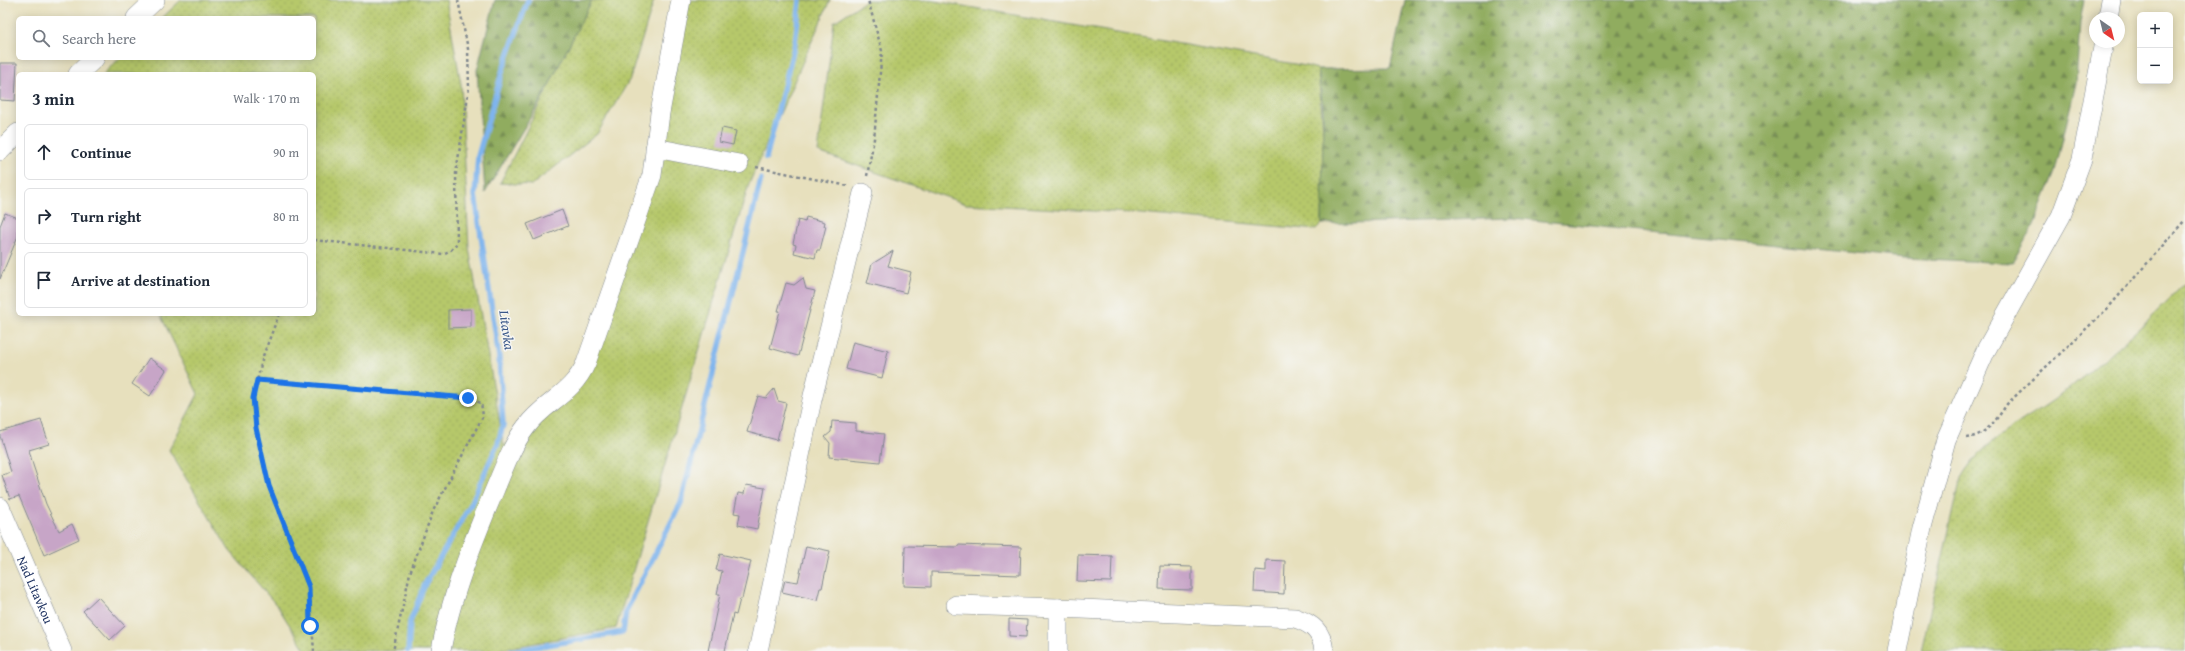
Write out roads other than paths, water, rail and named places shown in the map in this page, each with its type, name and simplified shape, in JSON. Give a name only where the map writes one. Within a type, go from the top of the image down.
[{"type":"street","points":[[138,16],[155,0]]},
{"type":"street","points":[[441,651],[444,632],[475,538],[513,446],[526,426],[540,410],[568,390],[580,377],[586,363],[652,175],[661,106],[681,0]]},
{"type":"street","points":[[2109,12],[2111,0]]},
{"type":"street","points":[[1897,651],[1922,528],[1946,440],[1986,350],[2061,216],[2082,159],[2096,93],[2103,48]]},
{"type":"street","points":[[80,72],[93,60]]},
{"type":"street","points":[[0,152],[16,135]]},
{"type":"street","points":[[655,148],[739,164]]},
{"type":"street","points":[[758,651],[812,400],[863,193]]},
{"type":"street","name":"Nad Litavkou","points":[[0,507],[62,651]]},
{"type":"street","points":[[956,605],[1295,618],[1308,622],[1318,631],[1323,641],[1324,651]]},
{"type":"street","points":[[1058,608],[1058,651]]},
{"type":"waterway","name":"Litavka","points":[[408,651],[410,622],[425,584],[471,504],[498,443],[503,425],[499,357],[475,195],[478,156],[503,69],[528,0]]},
{"type":"waterway","points":[[766,158],[795,43],[800,0]]},
{"type":"waterway","points":[[512,651],[623,632],[626,611],[681,503],[761,179]]}]
